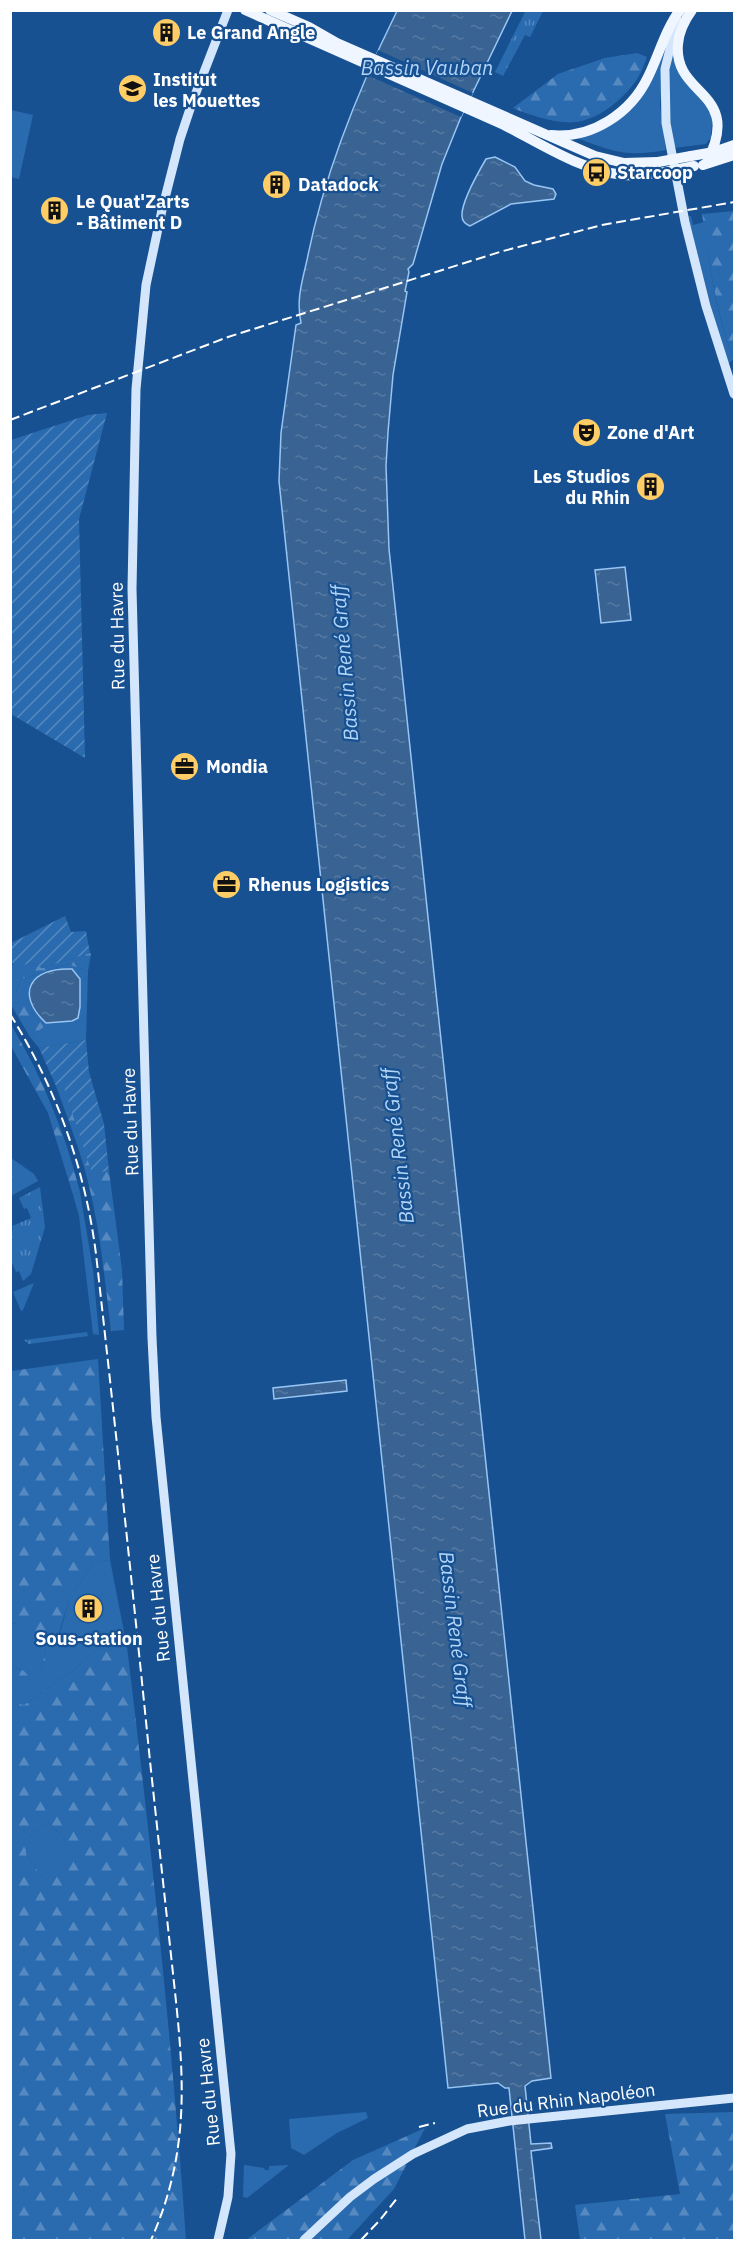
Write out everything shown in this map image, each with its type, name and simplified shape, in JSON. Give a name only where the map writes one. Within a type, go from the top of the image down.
[{"type":"main road","name":"Rue du Havre","points":[[218,2241],[228,2197],[231,2154],[156,1418],[132,578],[136,389],[146,285],[180,139],[228,10]]},
{"type":"main road","points":[[245,10],[358,56],[506,121],[610,161],[659,167]]},
{"type":"main road","points":[[270,10],[358,56]]},
{"type":"main road","points":[[681,10],[668,51],[664,105],[678,187],[706,306],[735,394]]},
{"type":"main road","points":[[544,134],[573,135],[592,130],[613,118],[637,96],[668,51],[671,38],[692,11]]},
{"type":"main road","points":[[668,51],[679,60],[688,77],[708,93],[720,110],[722,129],[714,152],[706,164]]},
{"type":"main road","points":[[506,121],[566,156],[609,173],[633,176],[659,167],[692,161],[735,145]]},
{"type":"main road","points":[[692,161],[706,164],[735,155]]},
{"type":"main road","name":"Rue du Rhin Napoléon","points":[[304,2241],[360,2189],[407,2157],[477,2126],[532,2118],[735,2098]]},
{"type":"green space","points":[[526,10],[543,11],[530,37],[525,35],[503,76],[495,72]]},
{"type":"green space","points":[[664,52],[660,106],[666,150],[641,153],[621,152],[577,138],[611,121]]},
{"type":"green space","points":[[637,53],[647,57],[630,89],[616,102],[592,117],[575,122],[560,122],[513,108],[558,74],[605,58]]},
{"type":"green space","points":[[672,55],[678,69],[713,105],[711,137],[706,144],[674,148],[668,102]]},
{"type":"green space","points":[[11,110],[33,115],[19,179],[11,177]]},
{"type":"green space","points":[[734,211],[734,359],[718,306],[702,214]]},
{"type":"green space","points":[[688,216],[691,216],[693,225],[704,222],[718,309],[734,359],[728,364],[714,318]]},
{"type":"green space","points":[[107,413],[79,519],[85,758],[11,714],[11,440],[88,415]]},
{"type":"green space","points":[[65,916],[71,932],[86,931],[90,953],[42,968],[32,963],[11,967],[13,964],[11,943]]},
{"type":"green space","points":[[90,953],[88,971],[67,964],[22,979],[16,989],[17,994],[25,996],[31,1006],[31,1014],[44,1027],[30,1037],[11,1005],[11,966],[32,963],[42,968]]},
{"type":"green space","points":[[67,964],[88,971],[86,1040],[39,1048],[30,1037],[44,1027],[31,1014],[31,1006],[17,994],[16,989],[22,979]]},
{"type":"green space","points":[[10,1023],[32,1063],[60,1126],[80,1192],[73,1195],[48,1113],[11,1046]]},
{"type":"green space","points":[[86,1040],[89,1072],[104,1124],[109,1171],[92,1173],[63,1085],[56,1086],[39,1048]]},
{"type":"green space","points":[[63,1084],[92,1172],[109,1171],[122,1270],[124,1330],[111,1331],[93,1204],[86,1173],[56,1086]]},
{"type":"green space","points":[[11,1158],[34,1174],[38,1181],[11,1196]]},
{"type":"green space","points":[[40,1187],[45,1227],[31,1274],[23,1281],[11,1261],[11,1230],[12,1226],[31,1218],[19,1198]]},
{"type":"green space","points":[[80,1192],[93,1270],[99,1335],[93,1334],[79,1216],[73,1195]]},
{"type":"green space","points":[[34,1283],[23,1310],[21,1311],[13,1292]]},
{"type":"green space","points":[[87,1332],[88,1336],[29,1344],[24,1340]]},
{"type":"green space","points":[[98,1359],[110,1560],[94,1562],[70,1597],[47,1672],[41,1671],[47,1642],[19,1636],[17,1624],[11,1623],[11,1371]]},
{"type":"green space","points":[[110,1560],[127,1647],[113,1646],[96,1650],[76,1668],[24,1705],[15,1703],[28,1689],[24,1671],[11,1665],[10,1623],[17,1624],[20,1636],[47,1642],[41,1671],[59,1636],[70,1597],[94,1562]]},
{"type":"green space","points":[[113,1646],[127,1647],[160,1943],[186,2240],[11,2240],[11,1665],[24,1671],[30,1678],[28,1689],[16,1703],[24,1705],[76,1668],[96,1650]],"holes":[[[48,1822],[62,1836],[71,1851],[42,1877],[26,1854],[26,1839]]]},
{"type":"green space","points":[[48,1822],[62,1836],[72,1851],[42,1877],[26,1854],[26,1839]]},
{"type":"green space","points":[[366,2112],[368,2118],[337,2133],[304,2155],[291,2148],[289,2119]]},
{"type":"green space","points":[[734,2112],[734,2240],[580,2240],[575,2205],[680,2194],[665,2114]]},
{"type":"green space","points":[[425,2128],[394,2189],[347,2240],[246,2240],[353,2160]]},
{"type":"green space","points":[[244,2165],[269,2170],[269,2166],[289,2165],[247,2198],[243,2197]]},
{"type":"water","points":[[397,11],[512,11],[461,117],[442,164],[413,264],[408,269],[405,291],[407,292],[393,375],[386,466],[389,549],[551,2078],[532,2081],[525,2086],[531,2144],[551,2143],[552,2148],[531,2151],[541,2240],[525,2240],[509,2088],[498,2083],[448,2088],[279,481],[281,433],[296,325],[301,323],[300,291],[314,228],[344,132]]},
{"type":"water","points":[[495,157],[515,167],[525,181],[553,189],[556,194],[554,199],[511,204],[470,226],[462,218],[464,203],[486,159]]},
{"type":"water","points":[[625,567],[631,620],[601,623],[595,570]]},
{"type":"water","points":[[72,969],[80,979],[78,1018],[72,1021],[46,1023],[31,1002],[29,992],[32,984],[37,977],[46,972]]},
{"type":"water","points":[[346,1380],[347,1391],[274,1399],[273,1388]]},
{"type":"pier","points":[[378,50],[473,93],[461,117],[367,75]]},
{"type":"railway","points":[[10,420],[228,337],[503,251],[602,225],[734,202]]},
{"type":"railway","points":[[10,1014],[41,1071],[66,1130],[84,1191],[96,1254],[179,2029],[182,2099],[180,2134],[165,2204],[151,2240]]},
{"type":"railway","points":[[419,2127],[435,2123]]},
{"type":"railway","points":[[361,2240],[398,2197]]},
{"type":"place","name":"Le Grand Angle","points":[[166,32]]},
{"type":"place","name":"Institut les Mouettes","points":[[132,89]]},
{"type":"place","name":"Starcoop","points":[[596,172]]},
{"type":"place","name":"Datadock","points":[[277,184]]},
{"type":"place","name":"Le Quat'Zarts - Bâtiment D","points":[[55,211]]},
{"type":"place","name":"Zone d'Art","points":[[586,432]]},
{"type":"place","name":"Les Studios du Rhin","points":[[651,486]]},
{"type":"place","name":"Mondia","points":[[185,766]]},
{"type":"place","name":"Rhenus Logistics","points":[[227,884]]},
{"type":"place","name":"Sous-station","points":[[89,1609]]},
{"type":"water label","name":"Bassin Vauban","points":[[427,67]]},
{"type":"water label","name":"Bassin René Graff","points":[[344,663]]},
{"type":"water label","name":"Bassin René Graff","points":[[397,1146]]},
{"type":"water label","name":"Bassin René Graff","points":[[456,1629]]}]
